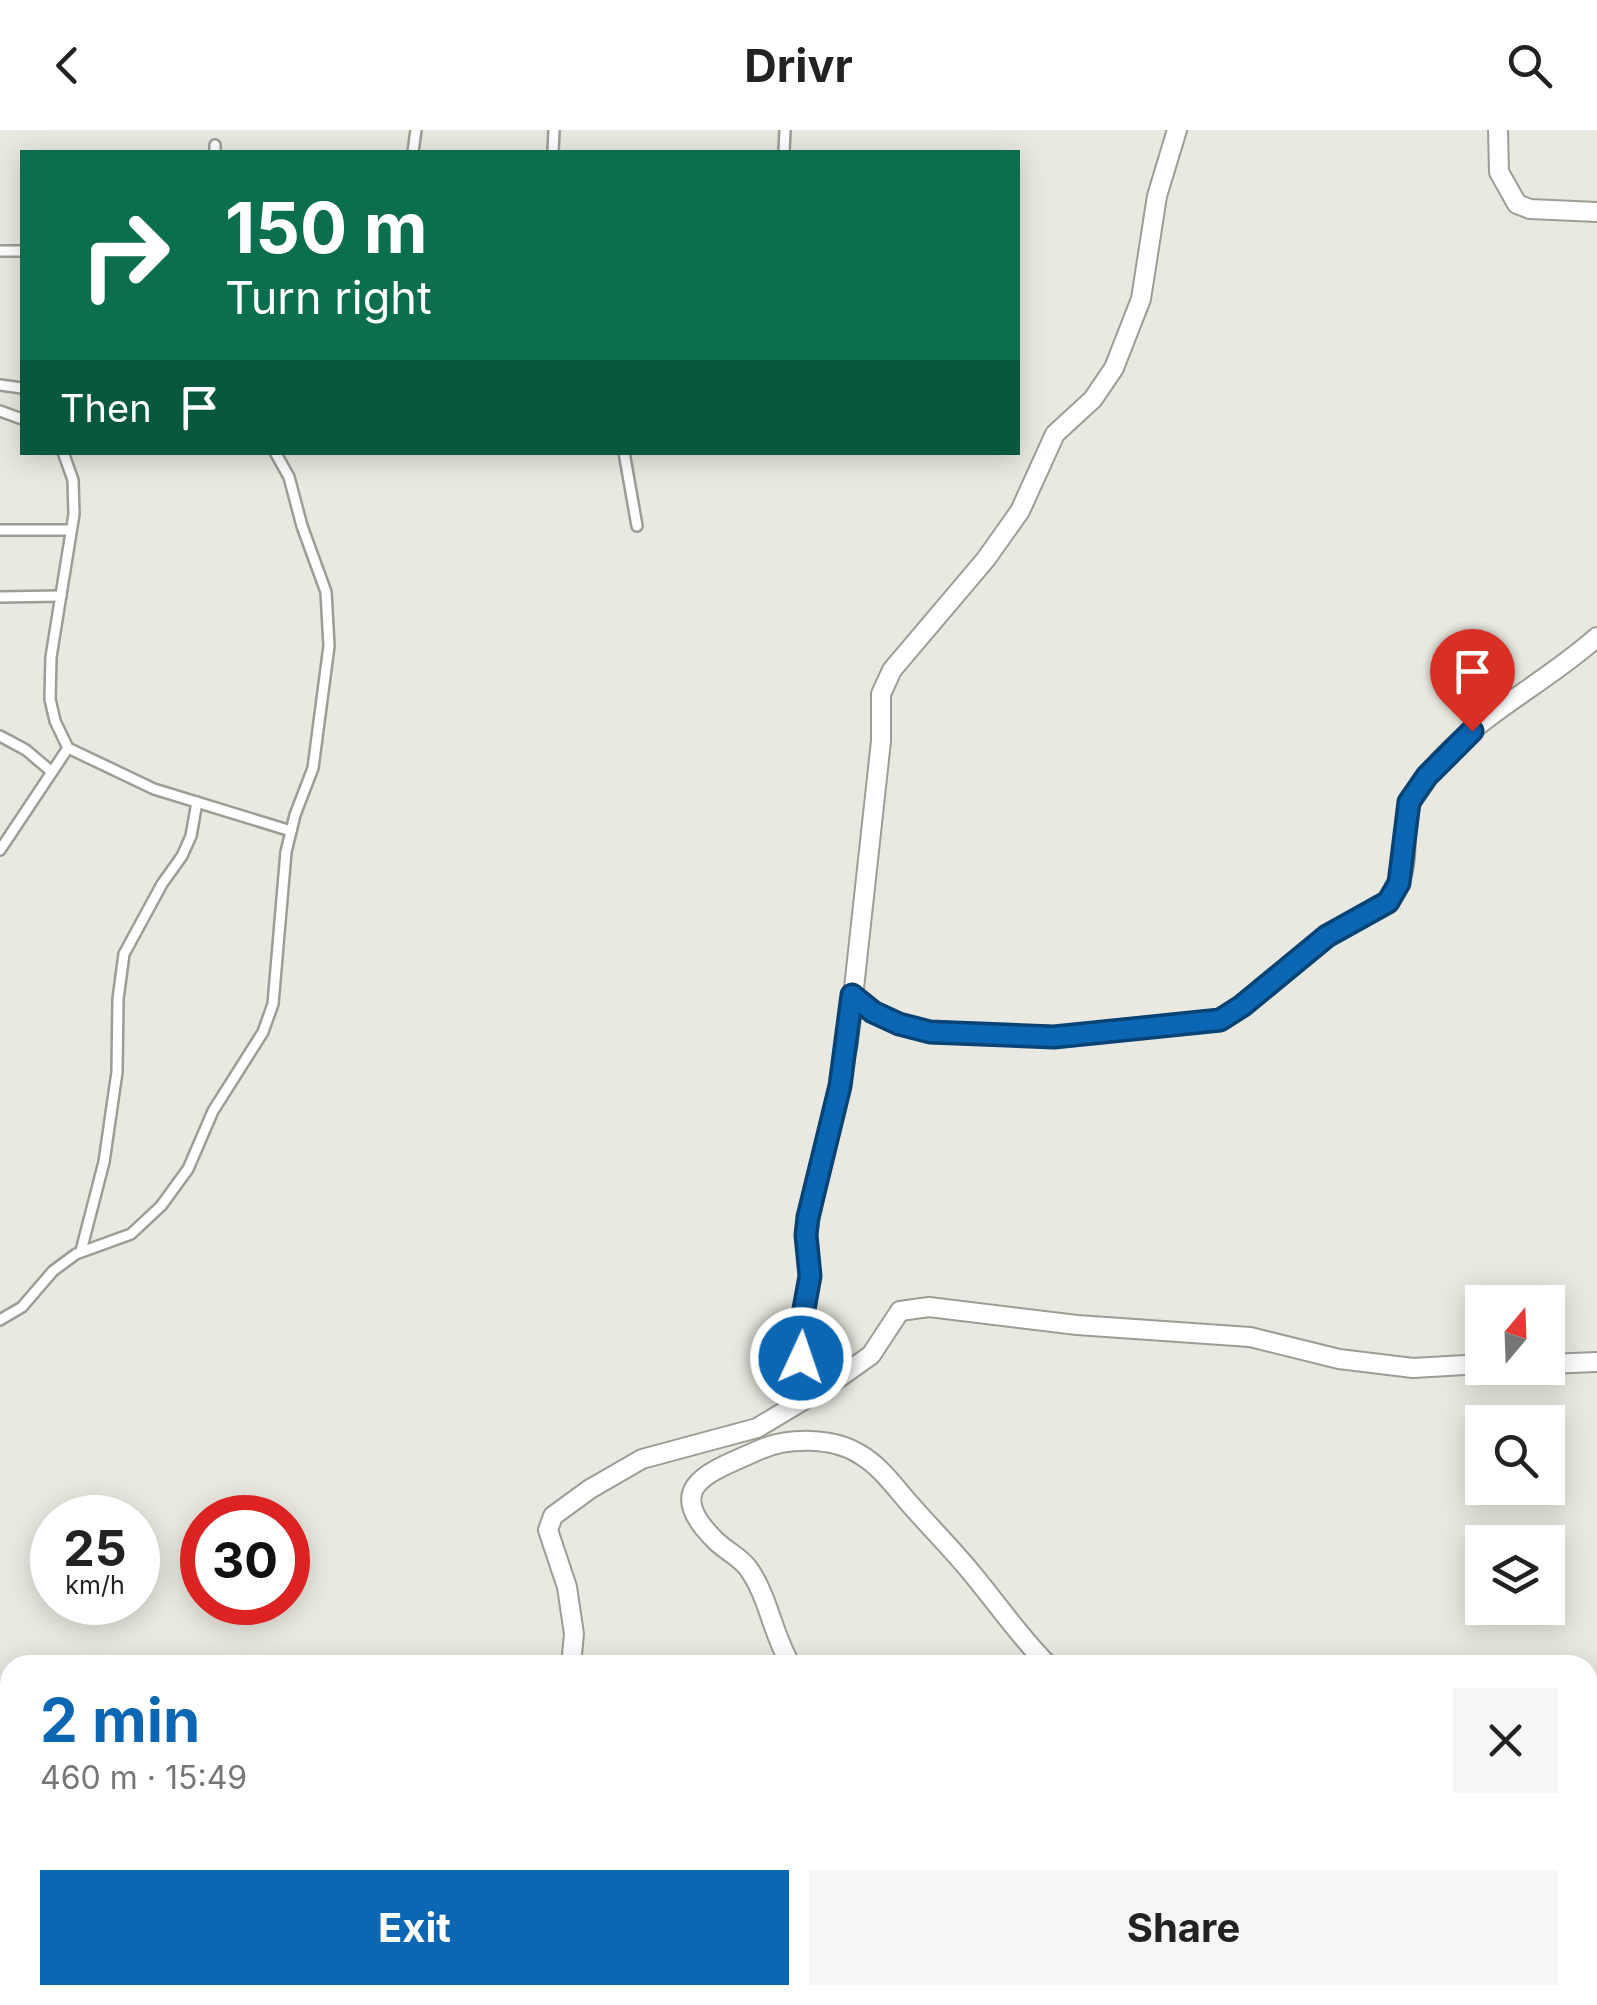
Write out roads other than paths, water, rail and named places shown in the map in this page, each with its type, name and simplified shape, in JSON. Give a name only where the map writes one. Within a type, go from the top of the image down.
[{"type":"street","points":[[806,1398],[801,1339],[810,1276],[806,1235],[840,1086],[881,741],[881,694],[892,670],[969,583],[1010,527],[1055,434],[1093,400],[1114,368],[1142,299],[1156,196],[1177,130]]},
{"type":"street","points":[[1498,130],[1500,172],[1517,204],[1597,212]]},
{"type":"street","points":[[852,995],[873,1012],[930,1032],[1054,1037],[1220,1020],[1327,936],[1388,902],[1399,883],[1409,802],[1427,776],[1511,698],[1569,662],[1597,638]]},
{"type":"street","points":[[571,1655],[574,1634],[567,1587],[548,1530],[552,1516],[642,1459],[757,1428],[871,1355],[900,1311],[906,1308],[1250,1337],[1339,1359],[1413,1368],[1465,1365]]},
{"type":"street","points":[[1565,1363],[1597,1362]]},
{"type":"street","points":[[786,1655],[758,1584],[746,1564],[716,1542],[691,1513],[689,1493],[723,1468],[765,1448],[828,1440],[872,1462],[1040,1655]]},
{"type":"lane","points":[[63,455],[74,480],[72,530],[51,657],[50,699],[68,748],[154,788],[291,831]]},
{"type":"lane","points":[[0,1320],[22,1307],[53,1271],[81,1250],[131,1234],[161,1206],[188,1169],[231,1078],[263,1032],[273,1004],[286,852],[312,768],[328,646],[326,592],[302,526],[290,477],[277,455]]},
{"type":"lane","points":[[625,455],[637,526]]},
{"type":"lane","points":[[0,530],[72,530]]},
{"type":"lane","points":[[0,597],[60,596]]},
{"type":"lane","points":[[0,736],[26,750],[52,772]]},
{"type":"lane","points":[[0,850],[68,748]]},
{"type":"lane","points":[[81,1250],[104,1162],[117,1072],[118,999],[124,954],[182,856],[191,836],[197,802]]}]
